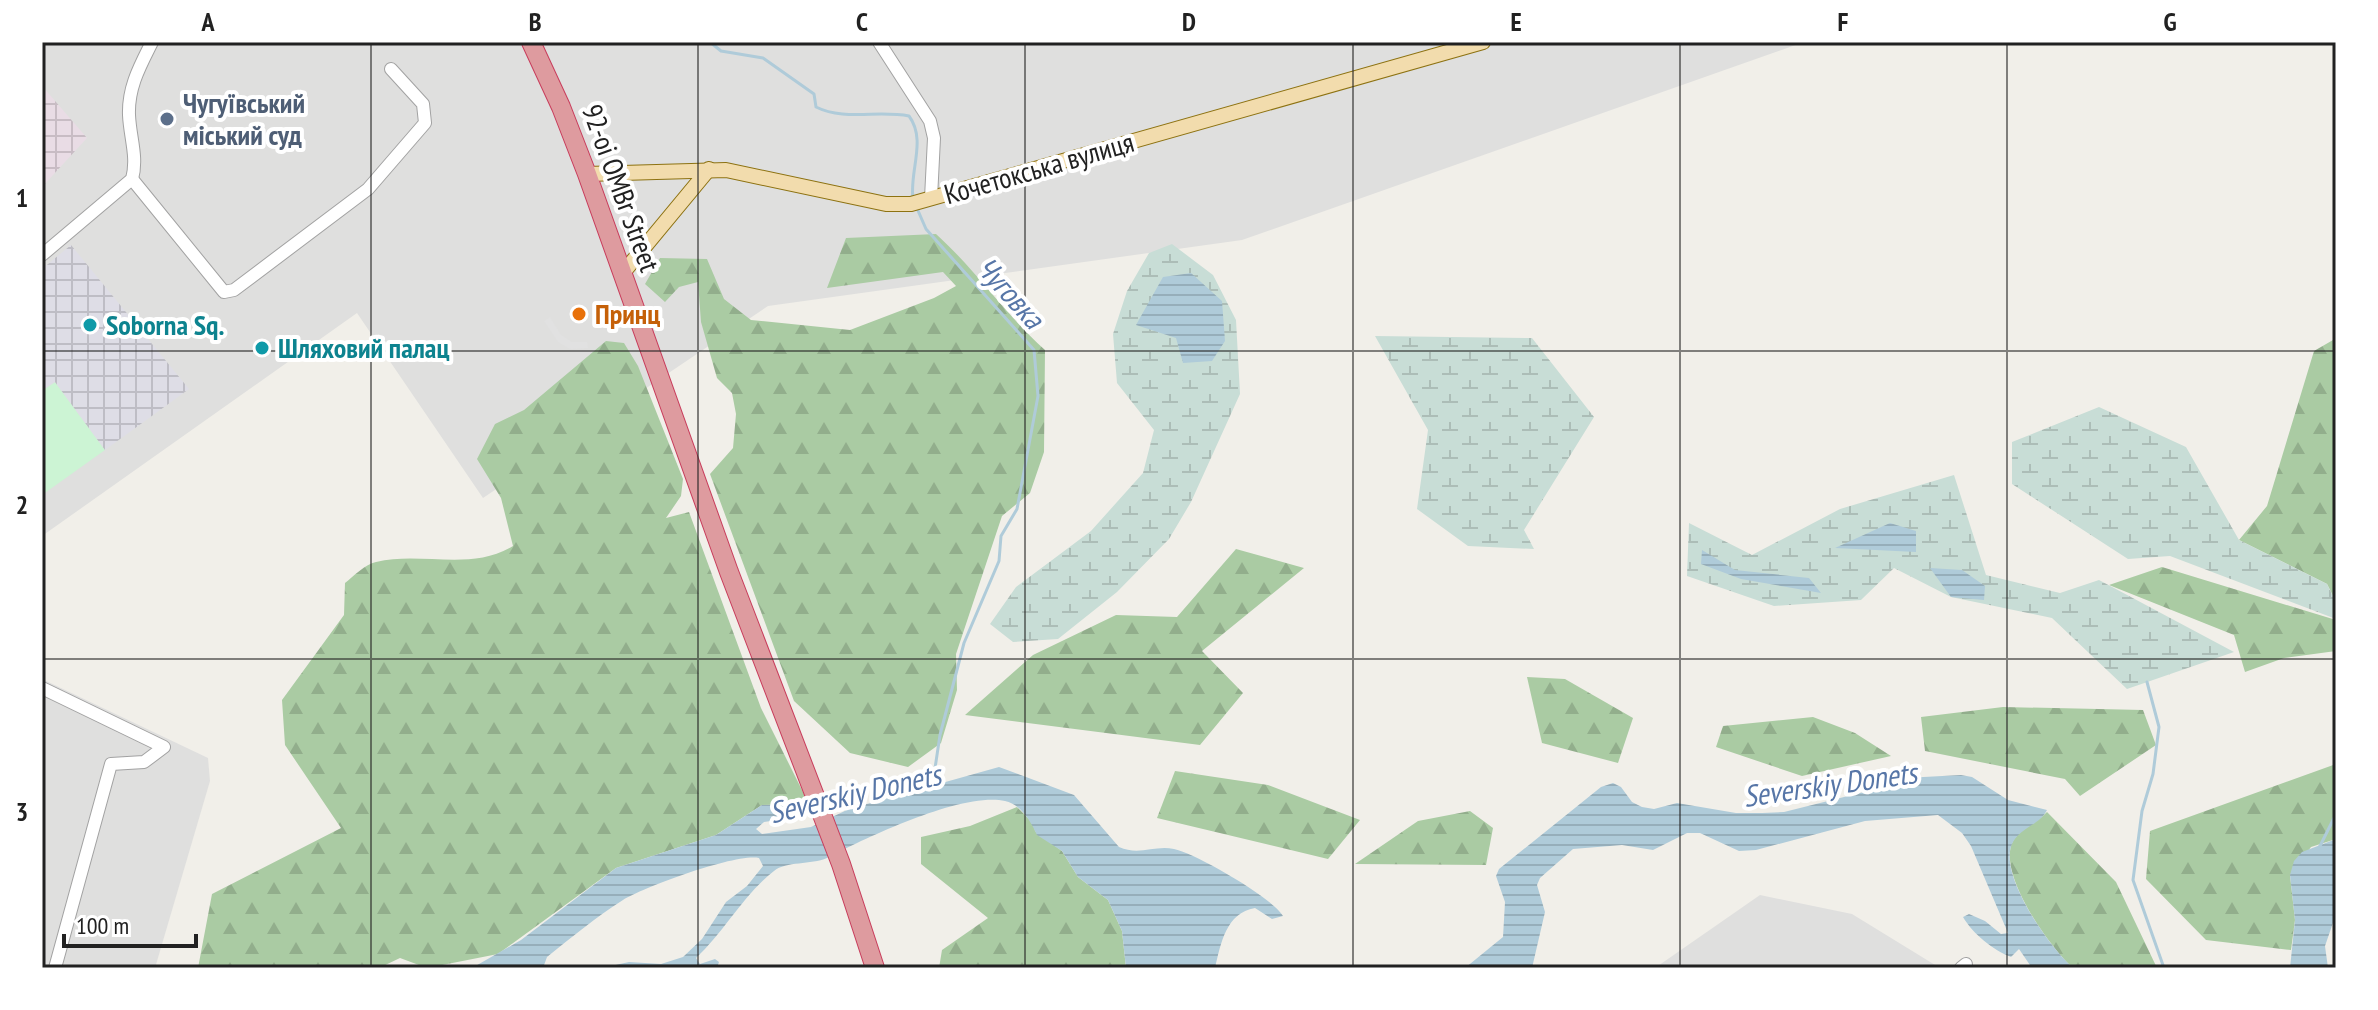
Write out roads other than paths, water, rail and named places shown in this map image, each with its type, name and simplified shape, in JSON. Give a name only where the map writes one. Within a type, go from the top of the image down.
[{"type":"highway","name":"92-oi OMBr Street","points":[[531,42],[587,174],[684,445],[819,803],[875,968]]},
{"type":"main road","name":"Кочетокська вулиця","points":[[587,174],[709,169],[886,204],[920,201],[1483,42]]},
{"type":"main road","points":[[622,274],[709,169]]},
{"type":"street","points":[[42,255],[132,179],[135,165],[129,117],[131,84],[152,42]]},
{"type":"street","points":[[879,42],[930,121],[934,138],[920,201]]},
{"type":"street","points":[[1436,42],[1449,53]]},
{"type":"street","points":[[132,179],[224,292],[234,290],[368,189],[425,123],[423,104],[391,69]]},
{"type":"street","points":[[42,688],[164,747],[144,762],[111,764],[55,968]]},
{"type":"waterway","name":"Чуговка","points":[[710,42],[721,51],[763,58],[814,94],[816,107],[838,113],[909,116],[917,135],[913,199]]},
{"type":"waterway","name":"Чуговка","points":[[916,206],[926,229],[1034,350],[1038,396],[1017,509],[1001,536],[999,561],[964,643],[940,735],[934,775],[923,789]]},
{"type":"waterway","points":[[2147,682],[2159,727],[2153,774],[2142,811],[2133,880],[2164,968]]},
{"type":"waterway","points":[[2323,849],[2320,846],[2336,814]]},
{"type":"place","name":"Чугуївський міський суд","points":[[167,119]]},
{"type":"place","name":"Принц","points":[[579,314]]},
{"type":"place","name":"Soborna Sq.","points":[[90,325]]},
{"type":"place","name":"Шляховий палац","points":[[262,348]]},
{"type":"water label","name":"Severskiy Donets","points":[[1830,785]]},
{"type":"water label","name":"Severskiy Donets","points":[[855,794]]}]
